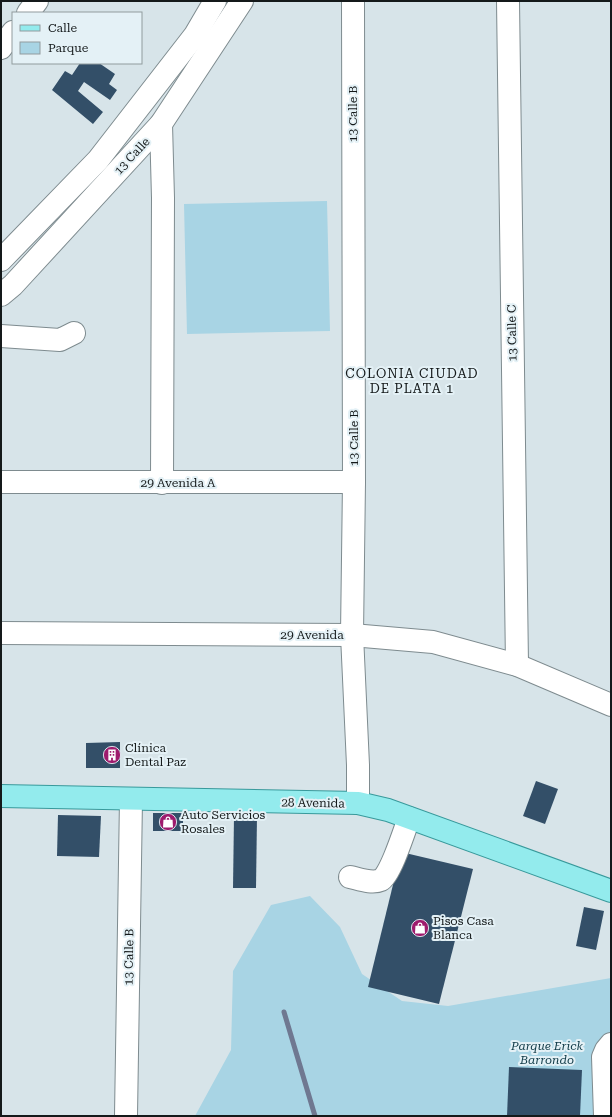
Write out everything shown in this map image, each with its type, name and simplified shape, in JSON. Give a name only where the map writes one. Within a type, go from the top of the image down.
[{"type":"main road","name":"28 Avenida","points":[[1,796],[358,803],[388,810],[611,891]]},
{"type":"street","points":[[29,12],[37,1]]},
{"type":"street","name":"13 Calle","points":[[1,260],[98,160],[195,35],[215,1]]},
{"type":"street","name":"13 Calle","points":[[1,295],[161,124],[242,1]]},
{"type":"street","name":"13 Calle B","points":[[353,1],[354,482],[352,635],[358,765],[358,803]]},
{"type":"street","name":"13 Calle C","points":[[508,1],[517,665]]},
{"type":"street","points":[[1,48],[12,33]]},
{"type":"street","points":[[161,124],[163,198],[162,483]]},
{"type":"street","points":[[1,336],[60,340],[74,333]]},
{"type":"street","name":"29 Avenida A","points":[[1,482],[354,482]]},
{"type":"street","name":"29 Avenida","points":[[1,633],[352,635],[433,642],[517,665],[611,705]]},
{"type":"street","name":"13 Calle B","points":[[126,1116],[131,799]]},
{"type":"street","points":[[350,878],[372,881],[381,880],[386,876],[409,818]]},
{"type":"street","points":[[605,1116],[603,1057],[611,1044]]},
{"type":"green space","points":[[327,201],[330,331],[187,334],[184,204]]},
{"type":"green space","name":"Parque Erick Barrondo","points":[[310,896],[340,927],[362,974],[402,1001],[448,1006],[611,978],[611,1116],[195,1116],[231,1050],[233,971],[271,905]]},
{"type":"building","points":[[79,64],[100,64],[115,74],[109,84],[117,90],[110,100],[84,82],[78,91],[103,112],[93,124],[52,90],[65,71],[72,75]]},
{"type":"building","points":[[120,742],[120,768],[86,768],[86,743]]},
{"type":"building","points":[[536,781],[558,789],[545,824],[523,816]]},
{"type":"building","name":"Auto Servicios Rosales","points":[[153,813],[183,813],[183,831],[153,831]]},
{"type":"building","points":[[58,815],[101,816],[99,857],[57,856]]},
{"type":"building","points":[[234,816],[257,816],[256,888],[233,888]]},
{"type":"building","name":"Pisos Casa Blanca","points":[[401,852],[473,869],[439,1004],[368,987]]},
{"type":"building","points":[[584,907],[604,911],[596,950],[576,946]]},
{"type":"building","points":[[509,1067],[582,1070],[580,1116],[507,1116]]},
{"type":"waterway","points":[[284,1012],[315,1116]]},
{"type":"place","name":"Clínica Dental Paz","points":[[112,755]]},
{"type":"place","name":"Auto Servicios Rosales","points":[[168,822]]},
{"type":"place","name":"Pisos Casa Blanca","points":[[420,928]]},
{"type":"district","name":"COLONIA CIUDAD DE PLATA 1","points":[[412,380]]}]
